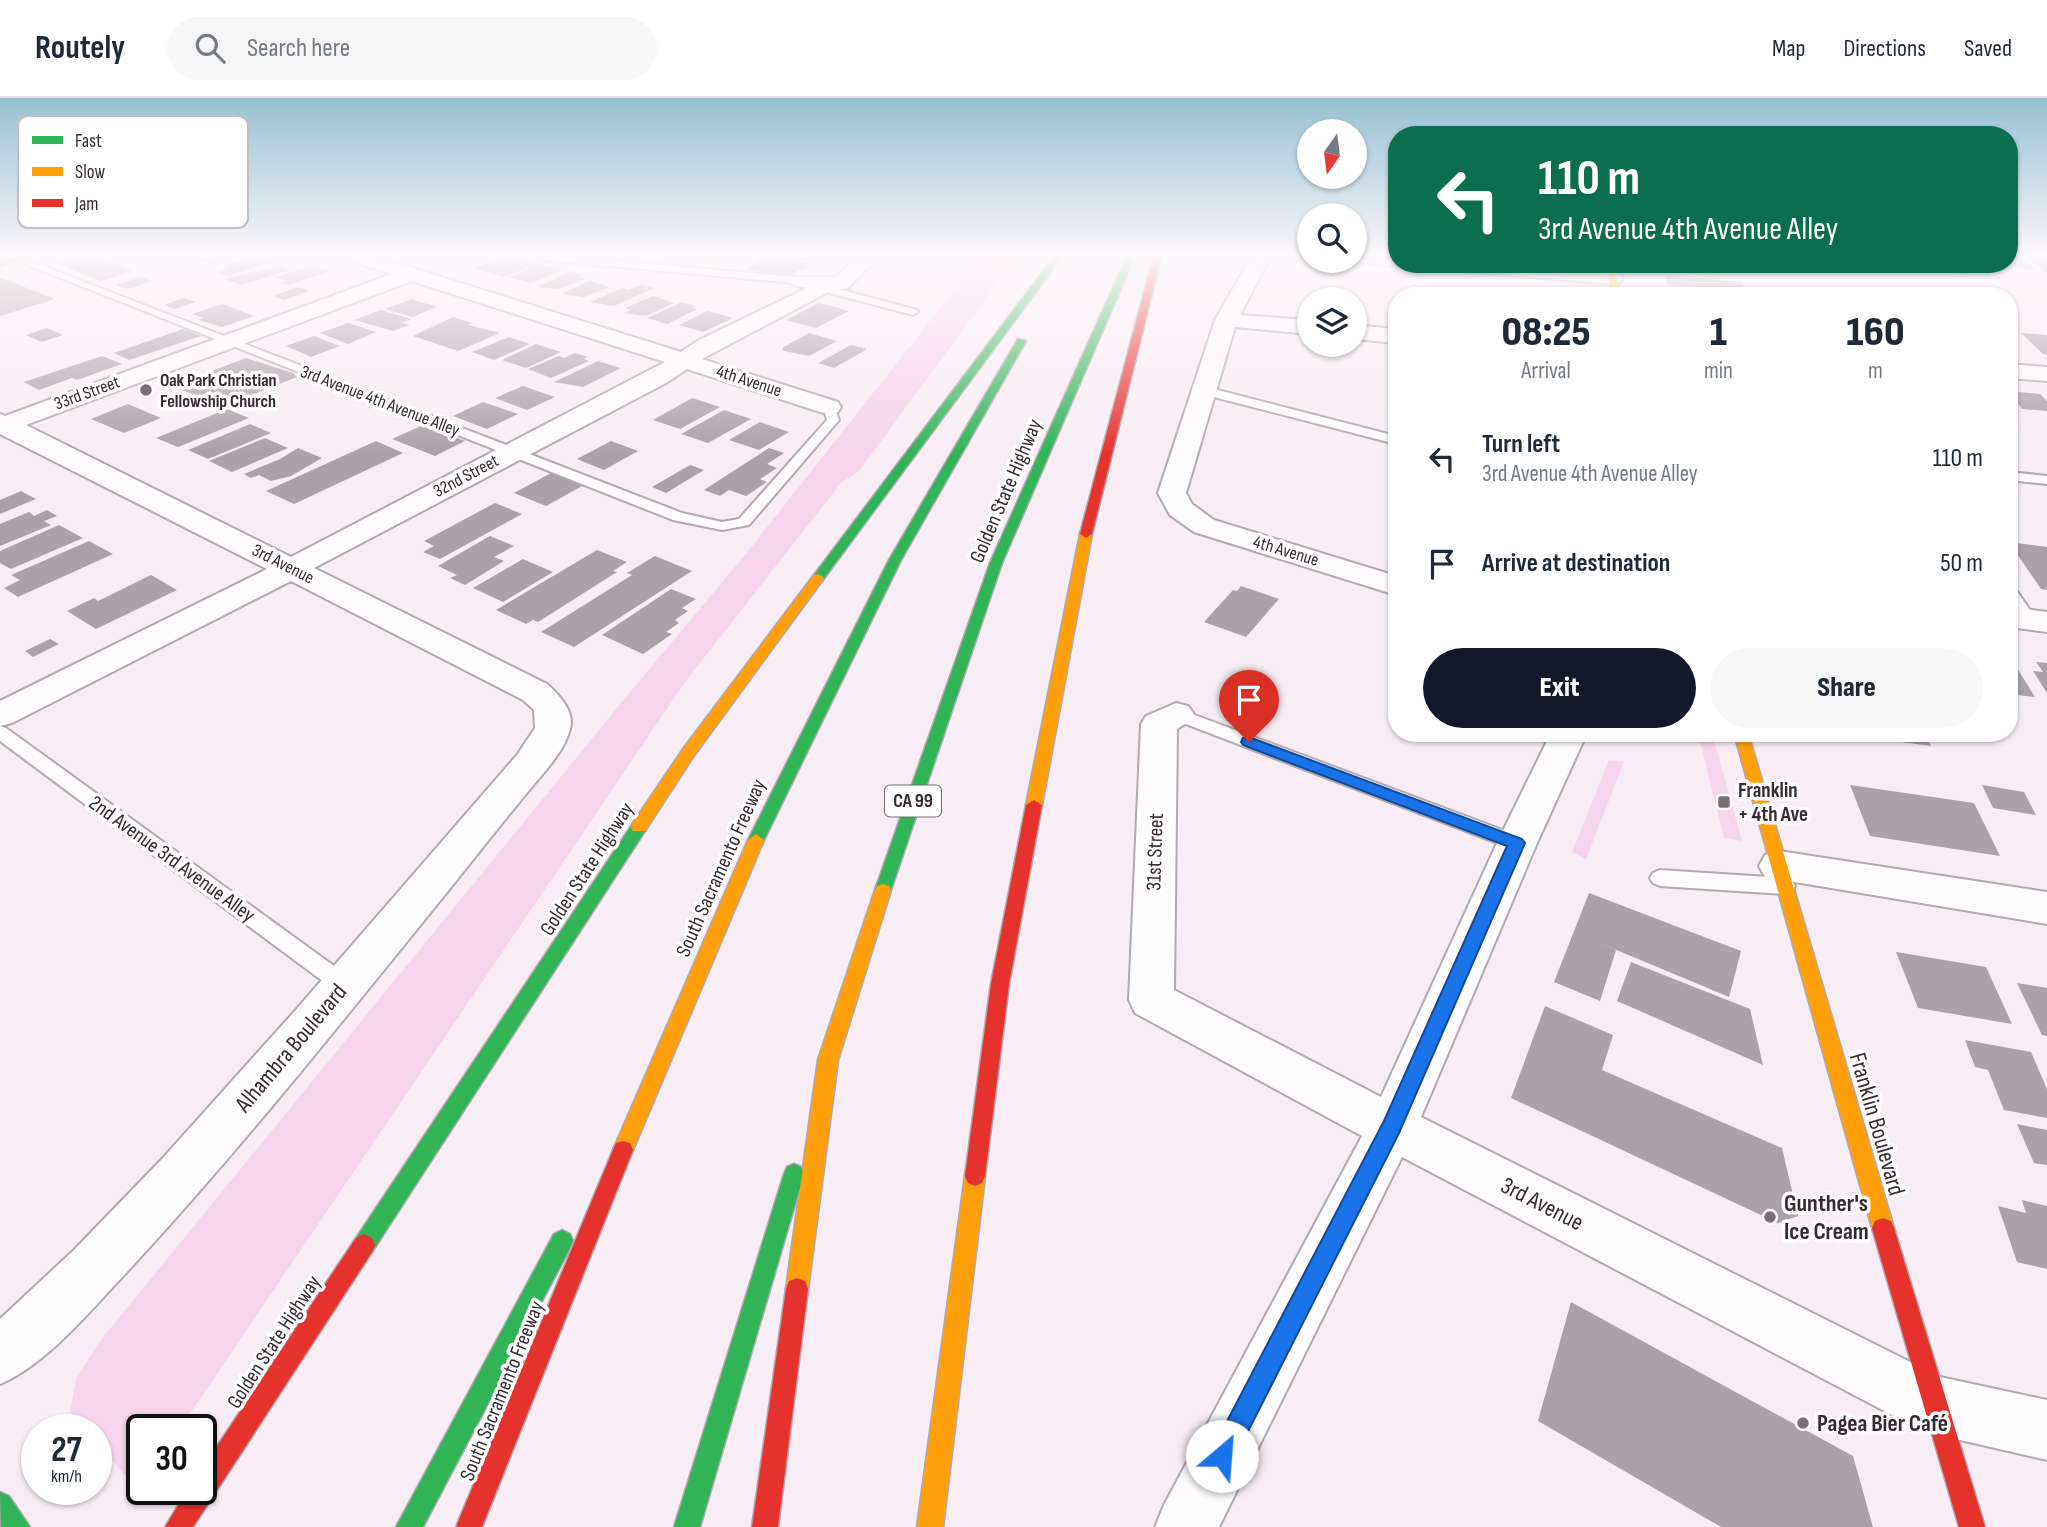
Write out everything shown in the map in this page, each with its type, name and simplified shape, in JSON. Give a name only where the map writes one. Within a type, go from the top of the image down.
[{"type":"main road","name":"Golden State Highway","points":[[178,1527],[688,753],[1010,321]]},
{"type":"main road","name":"South Sacramento Freeway","points":[[469,1527],[658,1063],[774,800],[895,560],[1033,321]]},
{"type":"main road","name":"Golden State Highway","points":[[765,1527],[828,1060],[895,853],[996,563],[1103,321]]},
{"type":"main road","points":[[930,1527],[1000,984],[1089,516],[1140,321]]},
{"type":"main road","name":"Franklin Boulevard","points":[[1744,742],[1934,1405],[1972,1527]]},
{"type":"main road","points":[[687,1527],[828,1060]]},
{"type":"main road","points":[[586,1198],[658,1063]]},
{"type":"main road","points":[[409,1527],[572,1222]]},
{"type":"main road","points":[[0,1505],[17,1527]]},
{"type":"street","name":"33rd Street","points":[[2,424],[283,321]]},
{"type":"street","name":"4th Avenue","points":[[559,321],[829,407]]},
{"type":"street","name":"32nd Street","points":[[0,715],[658,378],[707,345],[756,321]]},
{"type":"street","points":[[1206,391],[1226,321]]},
{"type":"street","points":[[1234,321],[1297,326]]},
{"type":"street","points":[[1367,333],[1388,334]]},
{"type":"street","points":[[2018,371],[2047,374]]},
{"type":"street","name":"4th Avenue","points":[[1206,391],[1171,492],[1180,509],[1204,526],[1388,584]]},
{"type":"street","name":"3rd Avenue","points":[[2,424],[535,692],[550,707],[555,719]]},
{"type":"street","name":"31st Street","points":[[1151,1000],[1159,724],[1176,714]]},
{"type":"street","name":"Alhambra Boulevard","points":[[0,1356],[133,1231],[542,748],[555,719]]},
{"type":"street","points":[[1186,1527],[1392,1127],[1517,843],[1565,742]]},
{"type":"street","points":[[1782,876],[2047,908]]},
{"type":"street","name":"3rd Avenue","points":[[1151,1000],[1934,1405],[2047,1430]]},
{"type":"lane","name":"3rd Avenue 4th Avenue Alley","points":[[176,321],[678,517],[722,526],[744,522],[833,420],[829,407]]},
{"type":"lane","points":[[1206,391],[1388,438]]},
{"type":"lane","points":[[2018,477],[2047,480]]},
{"type":"lane","points":[[2018,604],[2028,619]]},
{"type":"lane","points":[[1176,714],[1517,843]]},
{"type":"lane","name":"2nd Avenue 3rd Avenue Alley","points":[[0,732],[344,985]]},
{"type":"lane","points":[[1660,877],[1782,876]]},
{"type":"shaded area","points":[[930,321],[970,321],[859,471],[841,483],[685,682],[190,1414],[126,1414],[126,1476],[112,1460],[112,1414],[70,1412],[76,1379],[100,1341],[749,550]]},
{"type":"shaded area","points":[[1700,742],[1714,742],[1742,841],[1724,838]]},
{"type":"shaded area","points":[[1609,760],[1624,762],[1586,859],[1572,852]]},
{"type":"building","points":[[200,321],[240,321],[222,327]]},
{"type":"building","points":[[356,321],[407,321],[402,323],[410,325],[393,331]]},
{"type":"building","points":[[445,321],[465,321],[472,323],[468,325],[500,333],[458,351],[413,336]]},
{"type":"building","points":[[688,321],[727,321],[703,332],[679,325]]},
{"type":"building","points":[[789,321],[830,321],[816,328]]},
{"type":"building","points":[[348,323],[376,332],[348,344],[320,333]]},
{"type":"building","points":[[47,328],[63,335],[42,342],[26,335]]},
{"type":"building","points":[[183,329],[201,336],[129,360],[114,353]]},
{"type":"building","points":[[809,333],[837,341],[809,356],[784,351],[782,348]]},
{"type":"building","points":[[2021,333],[2047,335],[2047,355],[2043,354]]},
{"type":"building","points":[[314,336],[340,346],[311,357],[286,346]]},
{"type":"building","points":[[509,337],[530,344],[494,360],[472,352]]},
{"type":"building","points":[[536,344],[561,352],[526,368],[502,360]]},
{"type":"building","points":[[851,345],[867,349],[834,368],[818,363]]},
{"type":"building","points":[[575,353],[588,357],[584,359],[589,361],[551,378],[528,369],[559,356],[564,358]]},
{"type":"building","points":[[102,356],[122,364],[39,390],[24,382]]},
{"type":"building","points":[[246,358],[293,373],[297,377],[229,404],[220,401],[214,403],[182,390],[187,389],[177,384]]},
{"type":"building","points":[[598,361],[621,368],[583,387],[554,382]]},
{"type":"building","points":[[523,386],[555,397],[527,410],[495,398]]},
{"type":"building","points":[[2018,392],[2040,394],[2047,401],[2047,411],[2022,409],[2018,403]]},
{"type":"building","points":[[692,398],[720,407],[680,429],[653,420]]},
{"type":"building","points":[[483,402],[518,414],[487,429],[453,416]]},
{"type":"building","points":[[128,404],[161,418],[124,433],[91,419]]},
{"type":"building","points":[[227,409],[249,418],[178,447],[156,438]]},
{"type":"building","points":[[724,410],[751,419],[708,443],[681,434]]},
{"type":"building","points":[[760,422],[789,432],[759,450],[729,440]]},
{"type":"building","points":[[250,424],[271,433],[208,459],[188,450]]},
{"type":"building","points":[[423,425],[465,441],[435,456],[392,439]]},
{"type":"building","points":[[265,438],[288,448],[232,472],[209,461]]},
{"type":"building","points":[[376,441],[403,453],[294,504],[266,491]]},
{"type":"building","points":[[611,441],[638,451],[604,470],[577,459]]},
{"type":"building","points":[[298,448],[322,458],[291,476],[271,481],[259,475],[251,478],[244,474],[280,459]]},
{"type":"building","points":[[769,448],[784,453],[767,464],[777,468],[760,479],[767,482],[746,496],[729,490],[720,496],[704,490]]},
{"type":"building","points":[[690,465],[704,470],[666,493],[652,487]]},
{"type":"building","points":[[551,473],[584,485],[546,506],[514,493]]},
{"type":"building","points":[[21,491],[36,499],[0,514],[0,500]]},
{"type":"building","points":[[495,503],[522,514],[440,559],[423,552],[434,546],[424,541]]},
{"type":"building","points":[[47,510],[57,516],[44,521],[51,525],[0,546],[0,524],[29,512],[34,516]]},
{"type":"building","points":[[59,525],[83,538],[11,569],[0,563],[0,551]]},
{"type":"building","points":[[490,536],[514,546],[494,557],[504,561],[465,585],[450,578],[457,575],[438,566]]},
{"type":"building","points":[[89,541],[113,554],[18,597],[4,588],[20,580],[11,575]]},
{"type":"building","points":[[2018,543],[2047,547],[2047,590],[2041,589],[2018,555]]},
{"type":"building","points":[[597,550],[627,562],[613,571],[617,572],[538,622],[533,620],[526,624],[496,610]]},
{"type":"building","points":[[655,556],[692,571],[574,647],[541,632],[632,575],[627,573]]},
{"type":"building","points":[[523,559],[553,572],[503,602],[473,588]]},
{"type":"building","points":[[151,575],[177,590],[96,629],[67,611],[94,598],[98,601]]},
{"type":"building","points":[[1241,586],[1279,599],[1246,637],[1204,622],[1233,590],[1237,591]]},
{"type":"building","points":[[671,589],[696,599],[682,608],[688,611],[675,620],[679,623],[666,632],[672,634],[643,654],[602,635]]},
{"type":"building","points":[[50,639],[59,644],[33,657],[25,651]]},
{"type":"building","points":[[2036,662],[2047,663],[2047,693],[2033,671],[2043,672]]},
{"type":"building","points":[[2018,670],[2035,697],[2018,695]]},
{"type":"building","points":[[1902,742],[1929,742],[1931,746]]},
{"type":"building","points":[[1850,785],[1974,803],[2000,856],[1870,836]]},
{"type":"building","points":[[1982,785],[2024,792],[2036,815],[1993,808]]},
{"type":"building","points":[[1589,893],[1741,951],[1729,997],[1595,941],[1616,950],[1600,1001],[1554,982]]},
{"type":"building","points":[[1896,952],[1986,967],[2012,1024],[1918,1008]]},
{"type":"building","points":[[1631,962],[1750,1009],[1763,1065],[1617,1001]]},
{"type":"building","points":[[2017,983],[2047,988],[2047,1036],[2042,1035]]},
{"type":"building","points":[[1545,1006],[1613,1035],[1602,1070],[1782,1148],[1798,1216],[1778,1223],[1511,1098]]},
{"type":"building","points":[[1965,1040],[2031,1052],[2047,1089],[2047,1118],[2004,1110],[1988,1070],[1975,1067]]},
{"type":"building","points":[[2017,1124],[2047,1130],[2047,1165],[2034,1163]]},
{"type":"building","points":[[2022,1200],[2047,1206],[2047,1269],[2017,1262],[1998,1206],[2026,1213]]},
{"type":"building","points":[[1571,1302],[1853,1456],[1873,1527],[1721,1527],[1538,1421]]},
{"type":"traffic: fast","points":[[818,578],[1010,321]]},
{"type":"traffic: fast","points":[[883,890],[996,563],[1103,321]]},
{"type":"traffic: fast","points":[[756,840],[895,560],[1021,341]]},
{"type":"traffic: fast","points":[[364,1245],[639,827]]},
{"type":"traffic: fast","points":[[687,1527],[794,1174]]},
{"type":"traffic: fast","points":[[409,1527],[562,1241]]},
{"type":"traffic: fast","points":[[0,1505],[17,1527]]},
{"type":"traffic: slow","points":[[1034,805],[1086,534]]},
{"type":"traffic: slow","points":[[639,827],[688,753],[818,578]]},
{"type":"traffic: slow","points":[[1744,742],[1883,1228]]},
{"type":"traffic: slow","points":[[623,1150],[756,840]]},
{"type":"traffic: slow","points":[[797,1289],[828,1060],[883,890]]},
{"type":"traffic: slow","points":[[930,1527],[975,1176]]},
{"type":"traffic: jam","points":[[1086,534],[1141,321]]},
{"type":"traffic: jam","points":[[975,1176],[1000,984],[1034,805]]},
{"type":"traffic: jam","points":[[469,1527],[623,1150]]},
{"type":"traffic: jam","points":[[1883,1228],[1972,1527]]},
{"type":"traffic: jam","points":[[178,1527],[364,1245]]},
{"type":"traffic: jam","points":[[765,1527],[797,1289]]},
{"type":"place","name":"Oak Park Christian Fellowship Church","points":[[146,390]]},
{"type":"place","name":"Franklin + 4th Ave","points":[[1724,802]]},
{"type":"place","name":"Gunther's Ice Cream","points":[[1770,1217]]},
{"type":"place","name":"Pagea Bier Café","points":[[1803,1423]]},
{"type":"route","points":[[1222,1456],[1392,1127],[1517,843],[1249,742]]}]
